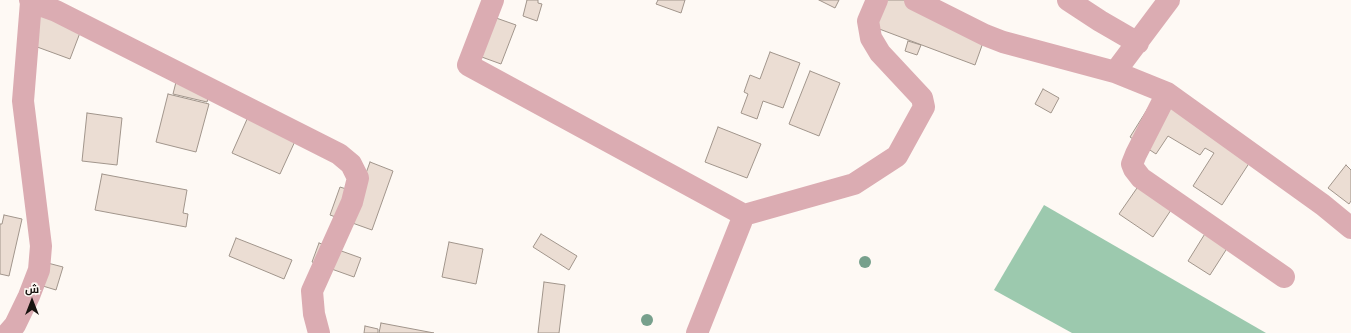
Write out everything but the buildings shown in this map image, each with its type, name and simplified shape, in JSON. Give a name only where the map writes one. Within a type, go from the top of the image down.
[{"type":"street","points":[[493,0],[468,65],[744,215],[854,184],[897,156],[924,108],[922,98],[880,53],[870,38],[868,21],[877,0]]},
{"type":"street","points":[[914,0],[985,35],[1003,42],[1115,72],[1167,93],[1351,228]]},
{"type":"street","points":[[1068,0],[1138,43]]},
{"type":"street","points":[[1115,72],[1169,0]]},
{"type":"street","points":[[8,333],[15,325],[29,296],[39,270],[41,246],[23,101],[30,1],[56,11],[339,154],[351,164],[358,178],[352,202],[312,292],[314,314],[319,333]]},
{"type":"street","points":[[1167,93],[1136,154],[1132,164],[1134,169],[1141,178],[1284,277]]},
{"type":"street","points":[[697,333],[744,215]]},
{"type":"green space","points":[[1044,205],[1266,333],[1072,333],[994,290]]}]
